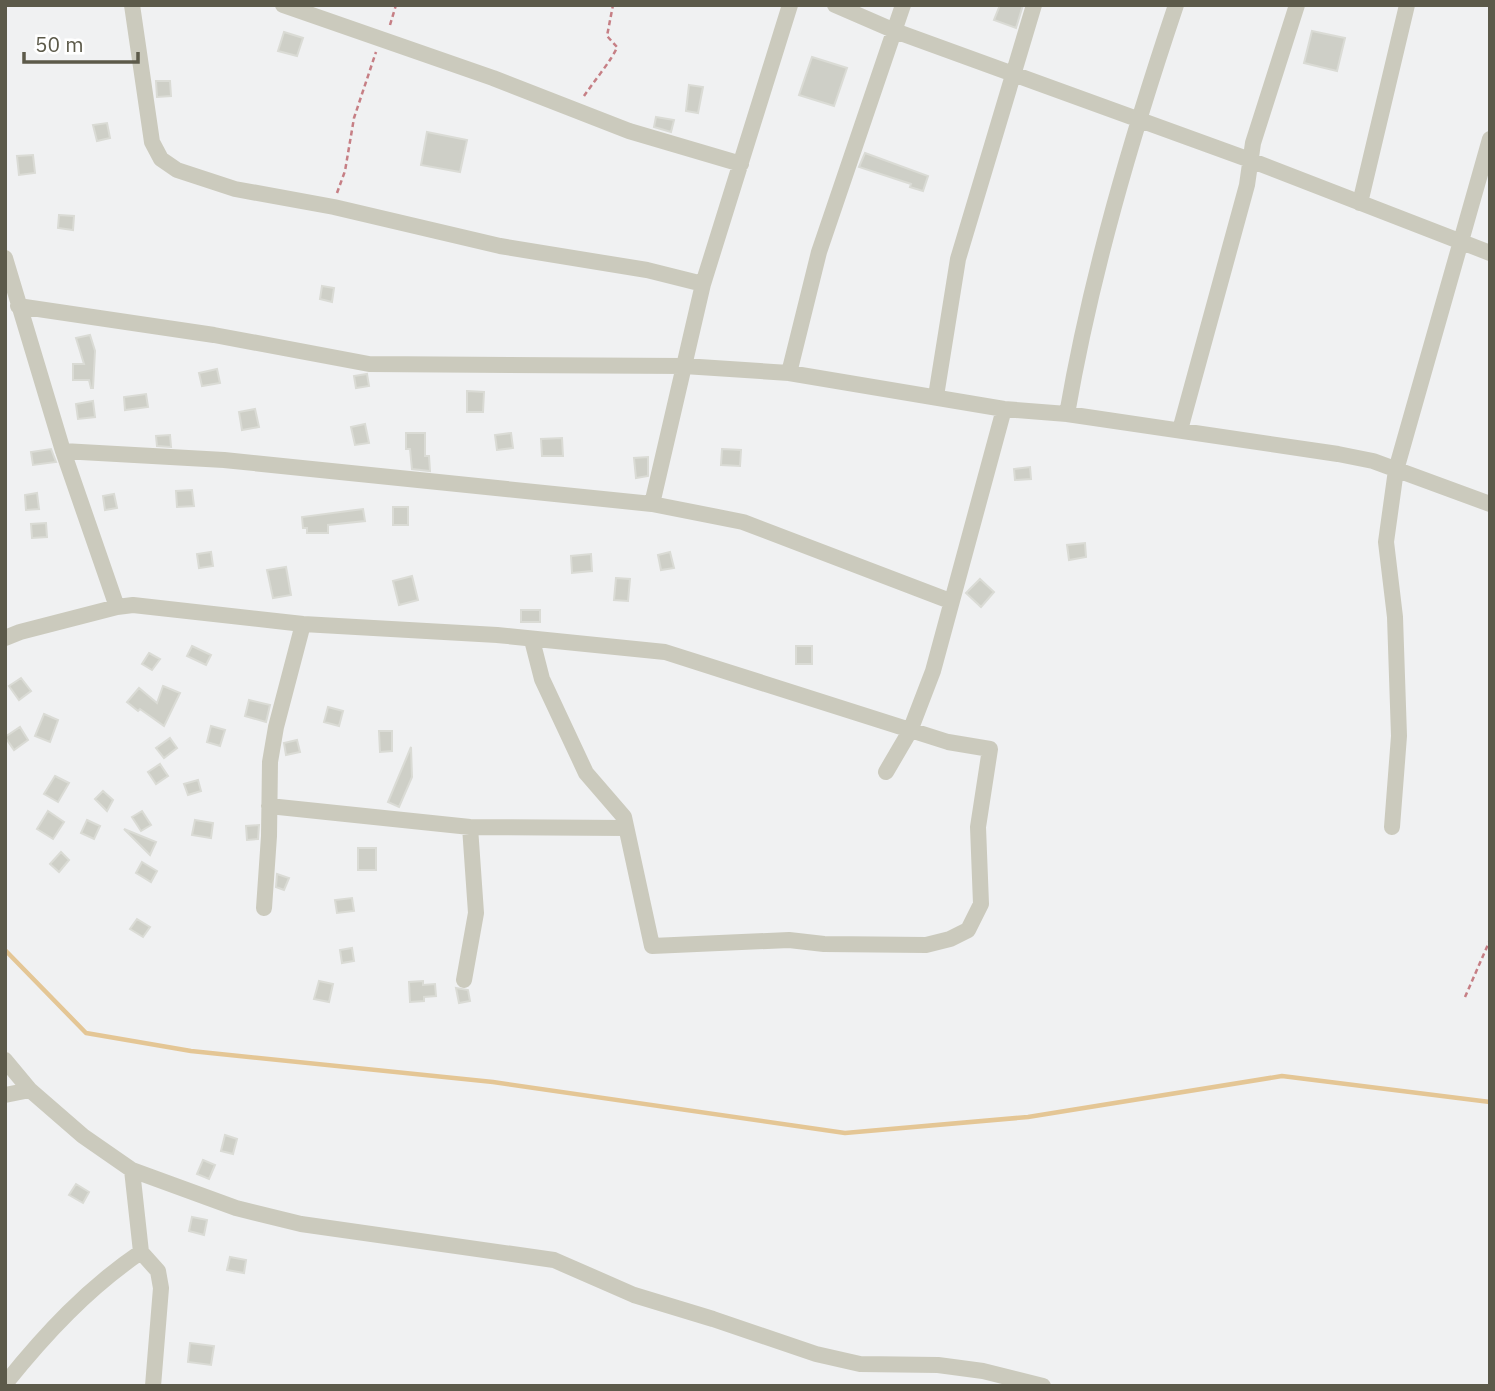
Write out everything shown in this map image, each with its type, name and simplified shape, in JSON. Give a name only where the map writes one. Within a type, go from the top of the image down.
[{"type":"street","points":[[132,5],[152,142],[160,159],[177,170],[235,189],[334,207],[500,246],[647,270],[703,284]]},
{"type":"street","points":[[283,5],[493,78],[629,131],[741,164]]},
{"type":"street","points":[[652,504],[703,284],[790,5]]},
{"type":"street","points":[[835,5],[895,31],[1250,160],[1490,253]]},
{"type":"street","points":[[789,373],[819,252],[903,5]]},
{"type":"street","points":[[936,396],[958,259],[1034,5]]},
{"type":"street","points":[[1067,414],[1080,338],[1137,120],[1175,5]]},
{"type":"street","points":[[1180,430],[1247,185],[1253,143],[1297,5]]},
{"type":"street","points":[[1360,203],[1407,5]]},
{"type":"street","points":[[1392,827],[1399,736],[1395,617],[1386,542],[1396,470],[1490,139]]},
{"type":"street","points":[[5,258],[63,451],[117,607]]},
{"type":"street","points":[[18,306],[214,335],[369,364],[684,366],[789,373],[1004,409],[1067,414],[1338,454],[1373,461],[1490,504]]},
{"type":"street","points":[[886,772],[910,731],[933,671],[1004,409]]},
{"type":"street","points":[[63,451],[224,460],[652,504],[743,522],[950,601]]},
{"type":"street","points":[[5,638],[133,605],[303,624],[497,635],[665,652],[856,711],[910,731],[948,742],[990,749],[978,827],[981,904],[968,930],[926,946],[824,944],[789,940],[652,946],[624,817],[586,773],[542,679],[532,640]]},
{"type":"street","points":[[264,908],[270,762],[276,727],[303,624]]},
{"type":"street","points":[[269,806],[470,827],[626,828]]},
{"type":"street","points":[[464,980],[476,913],[470,827]]},
{"type":"street","points":[[6,1062],[30,1090],[83,1136],[132,1170],[236,1208],[301,1224],[554,1260],[634,1296],[816,1354],[860,1364],[938,1366],[983,1371],[1043,1386]]},
{"type":"street","points":[[5,1095],[30,1090]]},
{"type":"street","points":[[132,1170],[141,1252],[158,1272],[160,1288],[153,1386]]},
{"type":"street","points":[[5,1384],[67,1311],[141,1252]]},
{"type":"path","points":[[334,207],[345,171],[354,118],[374,54],[385,41],[396,5]]},
{"type":"path","points":[[575,111],[602,68],[615,54],[617,47],[607,36],[613,5]]},
{"type":"path","points":[[1465,997],[1490,940]]},
{"type":"building","points":[[1000,5],[1023,5],[1016,28],[994,20]]},
{"type":"building","points":[[1312,31],[1345,38],[1337,71],[1304,63]]},
{"type":"building","points":[[284,32],[303,38],[297,56],[278,51]]},
{"type":"building","points":[[812,57],[847,68],[834,106],[799,95]]},
{"type":"building","points":[[156,81],[170,81],[171,96],[157,97]]},
{"type":"building","points":[[689,85],[703,87],[698,113],[686,111]]},
{"type":"building","points":[[656,117],[674,120],[671,132],[654,127]]},
{"type":"building","points":[[107,123],[110,138],[97,141],[93,125]]},
{"type":"building","points":[[427,132],[467,140],[460,172],[421,165]]},
{"type":"building","points":[[865,153],[928,176],[923,191],[910,187],[911,184],[859,167]]},
{"type":"building","points":[[33,155],[35,173],[19,175],[17,156]]},
{"type":"building","points":[[59,215],[74,216],[73,230],[58,228]]},
{"type":"building","points":[[322,286],[334,288],[332,302],[320,299]]},
{"type":"building","points":[[90,335],[95,351],[93,388],[89,380],[73,380],[73,364],[84,364],[76,338]]},
{"type":"building","points":[[217,369],[220,383],[202,386],[199,373]]},
{"type":"building","points":[[367,374],[369,386],[356,388],[354,376]]},
{"type":"building","points":[[467,391],[484,392],[483,412],[467,412]]},
{"type":"building","points":[[146,394],[148,407],[125,410],[124,397]]},
{"type":"building","points":[[93,401],[95,417],[78,419],[76,404]]},
{"type":"building","points":[[255,409],[259,427],[242,430],[239,412]]},
{"type":"building","points":[[365,424],[369,443],[355,445],[351,427]]},
{"type":"building","points":[[406,433],[425,433],[425,456],[429,456],[430,471],[412,469],[410,449],[406,449]]},
{"type":"building","points":[[511,433],[513,448],[497,450],[495,435]]},
{"type":"building","points":[[170,435],[171,447],[157,446],[156,436]]},
{"type":"building","points":[[562,438],[563,456],[542,456],[541,439]]},
{"type":"building","points":[[51,449],[56,462],[33,465],[31,452]]},
{"type":"building","points":[[722,449],[741,450],[740,466],[721,465]]},
{"type":"building","points":[[648,457],[648,476],[636,478],[634,458]]},
{"type":"building","points":[[1030,467],[1031,479],[1015,480],[1014,469]]},
{"type":"building","points":[[192,490],[194,506],[177,507],[176,491]]},
{"type":"building","points":[[37,493],[39,509],[26,510],[25,495]]},
{"type":"building","points":[[114,494],[117,508],[105,510],[103,496]]},
{"type":"building","points":[[393,507],[408,507],[408,525],[393,525]]},
{"type":"building","points":[[363,509],[365,521],[328,525],[328,533],[307,533],[307,528],[303,528],[302,517]]},
{"type":"building","points":[[46,523],[47,537],[32,538],[31,524]]},
{"type":"building","points":[[1085,543],[1086,557],[1069,560],[1067,545]]},
{"type":"building","points":[[211,552],[213,566],[199,568],[197,554]]},
{"type":"building","points":[[670,552],[674,568],[661,570],[658,555]]},
{"type":"building","points":[[591,554],[592,571],[572,573],[571,556]]},
{"type":"building","points":[[286,567],[291,595],[273,598],[267,570]]},
{"type":"building","points":[[412,576],[418,600],[399,605],[393,581]]},
{"type":"building","points":[[616,578],[630,579],[628,601],[614,600]]},
{"type":"building","points":[[980,579],[994,592],[981,607],[966,593]]},
{"type":"building","points":[[521,610],[540,610],[540,622],[521,622]]},
{"type":"building","points":[[192,646],[211,655],[206,665],[187,656]]},
{"type":"building","points":[[796,646],[812,646],[812,664],[796,664]]},
{"type":"building","points":[[149,653],[160,659],[152,670],[142,664]]},
{"type":"building","points":[[21,678],[31,691],[19,700],[9,686]]},
{"type":"building","points":[[163,686],[180,693],[164,726],[127,702],[139,688],[157,703]]},
{"type":"building","points":[[249,700],[270,705],[266,722],[245,716]]},
{"type":"building","points":[[328,707],[343,711],[339,726],[324,722]]},
{"type":"building","points":[[44,714],[58,720],[50,742],[35,736]]},
{"type":"building","points":[[211,726],[225,730],[220,746],[207,742]]},
{"type":"building","points":[[20,727],[28,740],[14,750],[5,737]]},
{"type":"building","points":[[379,731],[392,731],[392,751],[380,752]]},
{"type":"building","points":[[170,738],[177,748],[164,758],[156,748]]},
{"type":"building","points":[[297,740],[300,752],[286,755],[284,743]]},
{"type":"building","points":[[411,747],[412,777],[399,807],[388,802]]},
{"type":"building","points":[[160,764],[168,776],[156,784],[148,772]]},
{"type":"building","points":[[55,776],[69,783],[58,802],[44,794]]},
{"type":"building","points":[[198,780],[201,791],[188,795],[184,784]]},
{"type":"building","points":[[103,791],[113,800],[107,811],[95,799]]},
{"type":"building","points":[[48,811],[64,822],[53,839],[37,829]]},
{"type":"building","points":[[142,811],[151,825],[141,831],[132,817]]},
{"type":"building","points":[[87,820],[100,826],[94,839],[81,833]]},
{"type":"building","points":[[195,820],[213,823],[211,838],[192,835]]},
{"type":"building","points":[[259,825],[258,839],[247,840],[246,826]]},
{"type":"building","points":[[124,829],[156,842],[150,855]]},
{"type":"building","points":[[358,848],[376,848],[376,870],[358,870]]},
{"type":"building","points":[[61,852],[69,860],[59,872],[50,864]]},
{"type":"building","points":[[142,862],[157,871],[151,882],[136,873]]},
{"type":"building","points":[[277,874],[289,878],[284,890],[276,887]]},
{"type":"building","points":[[352,898],[354,911],[337,913],[335,900]]},
{"type":"building","points":[[137,919],[150,927],[143,937],[130,929]]},
{"type":"building","points":[[352,948],[354,961],[342,963],[340,950]]},
{"type":"building","points":[[319,981],[333,984],[329,1002],[314,999]]},
{"type":"building","points":[[423,981],[423,985],[435,984],[436,996],[424,997],[424,1001],[410,1002],[409,982]]},
{"type":"building","points":[[456,988],[468,990],[470,1001],[459,1003]]},
{"type":"building","points":[[225,1135],[237,1139],[233,1154],[221,1151]]},
{"type":"building","points":[[203,1160],[215,1165],[209,1179],[197,1174]]},
{"type":"building","points":[[76,1184],[89,1192],[83,1203],[69,1195]]},
{"type":"building","points":[[192,1217],[207,1220],[204,1235],[189,1231]]},
{"type":"building","points":[[230,1257],[246,1260],[244,1273],[227,1270]]},
{"type":"building","points":[[190,1343],[214,1346],[211,1365],[188,1362]]},
{"type":"waterway","points":[[5,950],[86,1033],[191,1051],[493,1082],[845,1133],[1028,1117],[1282,1076],[1490,1102]]}]
